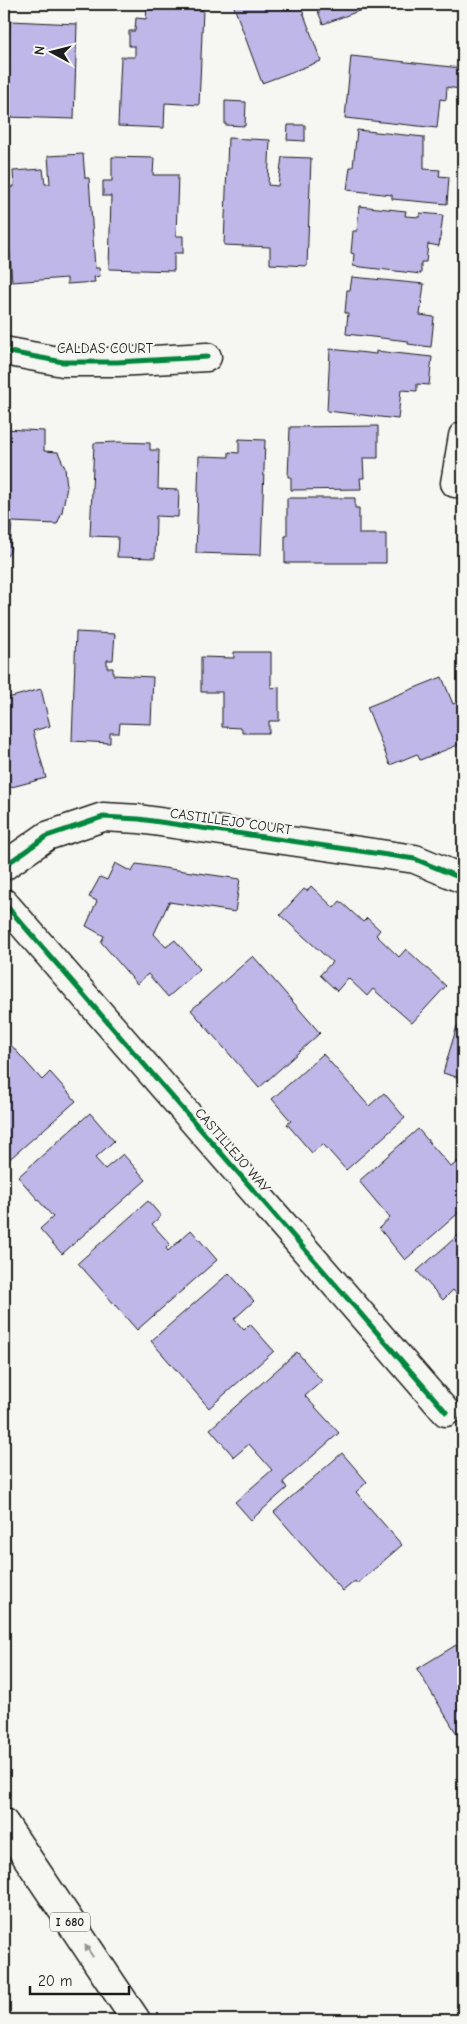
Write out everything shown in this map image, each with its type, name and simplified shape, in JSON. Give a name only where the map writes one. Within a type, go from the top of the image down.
[{"type":"main road","name":"CALDAS COURT","points":[[4,351],[63,362],[117,362],[207,357]]},
{"type":"main road","points":[[455,483],[463,436]]},
{"type":"main road","name":"CASTILLEJO COURT","points":[[4,866],[47,836],[103,817],[140,820],[415,858],[463,878]]},
{"type":"main road","name":"CASTILLEJO WAY","points":[[4,903],[446,1412]]},
{"type":"main road","name":"I 680","points":[[4,1823],[136,2020]]},
{"type":"building","points":[[233,4],[300,4],[321,61],[262,83]]},
{"type":"building","points":[[315,4],[378,4],[323,24]]},
{"type":"building","points":[[391,4],[413,4],[394,11]]},
{"type":"building","points":[[147,8],[203,10],[199,105],[165,103],[164,128],[118,126],[121,57],[135,57],[135,46],[129,46],[129,31],[135,31],[136,18],[146,19]]},
{"type":"building","points":[[10,21],[77,24],[74,119],[7,117]]},
{"type":"building","points":[[351,56],[461,68],[459,89],[447,87],[446,100],[440,99],[437,128],[345,118]]},
{"type":"building","points":[[225,101],[246,102],[245,126],[225,125]]},
{"type":"building","points":[[288,125],[305,125],[305,141],[287,140]]},
{"type":"building","points":[[357,130],[424,137],[424,169],[440,170],[439,176],[449,177],[447,204],[392,199],[392,195],[347,190],[350,167],[353,167]]},
{"type":"building","points":[[228,138],[270,140],[268,185],[278,186],[282,157],[311,158],[307,266],[270,264],[270,247],[224,245]]},
{"type":"building","points":[[83,154],[85,178],[89,178],[95,268],[99,268],[100,276],[94,277],[95,282],[67,284],[67,278],[12,282],[5,187],[14,187],[13,171],[43,169],[45,184],[50,184],[48,156]]},
{"type":"building","points":[[112,157],[154,158],[153,175],[178,175],[176,236],[183,236],[183,253],[174,253],[174,271],[109,269],[111,196],[103,196],[103,181],[112,181]]},
{"type":"building","points":[[359,206],[406,211],[405,216],[420,217],[420,213],[443,215],[439,246],[428,244],[426,262],[421,262],[421,274],[353,266],[354,254],[351,253],[353,231],[357,231]]},
{"type":"building","points":[[352,277],[424,284],[420,315],[434,317],[431,347],[408,344],[408,341],[346,334],[348,313],[345,313],[347,290],[350,290]]},
{"type":"building","points":[[330,349],[376,354],[376,351],[432,357],[429,385],[417,384],[417,391],[401,390],[398,419],[327,411]]},
{"type":"building","points":[[378,426],[378,458],[363,458],[364,478],[360,478],[361,489],[291,490],[291,477],[288,477],[290,427]]},
{"type":"building","points":[[4,429],[44,431],[44,451],[58,452],[65,468],[67,487],[62,512],[57,524],[12,522],[10,552],[4,559]]},
{"type":"building","points":[[239,439],[265,440],[261,555],[196,553],[199,456],[229,457],[229,452],[239,453]]},
{"type":"building","points":[[94,443],[150,443],[150,450],[159,450],[158,489],[179,490],[178,517],[156,516],[155,558],[117,557],[118,537],[90,536]]},
{"type":"building","points":[[287,498],[355,498],[355,508],[359,508],[359,534],[386,534],[386,563],[285,563]]},
{"type":"building","points":[[76,632],[115,634],[113,660],[107,660],[107,668],[113,668],[113,675],[153,677],[151,724],[120,723],[119,733],[110,733],[110,743],[72,741]]},
{"type":"building","points":[[234,652],[271,652],[271,688],[279,687],[279,721],[269,721],[269,733],[242,733],[242,728],[222,727],[222,692],[201,692],[201,657],[234,658]]},
{"type":"building","points":[[442,677],[453,704],[463,700],[463,743],[420,760],[417,754],[390,765],[367,707]]},
{"type":"building","points":[[41,689],[50,726],[33,731],[46,778],[4,789],[4,699]]},
{"type":"building","points":[[115,863],[132,872],[136,864],[240,879],[235,912],[169,902],[154,934],[166,947],[175,940],[200,969],[168,997],[148,974],[137,984],[101,942],[104,936],[86,926],[97,901],[89,897],[100,877],[107,880]]},
{"type":"building","points":[[311,886],[334,908],[340,901],[363,922],[367,918],[380,930],[376,935],[399,957],[406,949],[446,986],[412,1023],[373,989],[367,996],[348,978],[337,991],[320,975],[332,962],[280,915],[304,889],[307,891]]},
{"type":"building","points":[[253,956],[320,1033],[259,1088],[191,1010]]},
{"type":"building","points":[[457,1026],[463,1028],[463,1079],[443,1073]]},
{"type":"building","points":[[11,1045],[42,1080],[50,1072],[76,1101],[4,1164],[4,1051]]},
{"type":"building","points":[[323,1054],[369,1106],[384,1093],[405,1118],[346,1170],[323,1144],[312,1153],[287,1124],[291,1121],[272,1099]]},
{"type":"building","points":[[90,1113],[114,1141],[95,1158],[105,1169],[123,1154],[146,1180],[62,1254],[40,1229],[53,1217],[18,1177]]},
{"type":"building","points":[[418,1129],[451,1167],[463,1157],[463,1209],[405,1260],[379,1228],[390,1218],[359,1181]]},
{"type":"building","points":[[148,1201],[161,1216],[152,1224],[170,1244],[166,1248],[168,1251],[191,1230],[217,1260],[137,1330],[78,1263]]},
{"type":"building","points":[[463,1231],[463,1302],[453,1290],[443,1300],[417,1271]]},
{"type":"building","points":[[229,1273],[254,1301],[234,1319],[244,1330],[250,1324],[274,1351],[209,1408],[151,1341]]},
{"type":"building","points":[[297,1352],[322,1381],[305,1396],[339,1433],[283,1482],[287,1488],[251,1520],[235,1502],[272,1470],[249,1444],[234,1457],[210,1429]]},
{"type":"building","points":[[342,1453],[367,1482],[356,1492],[402,1545],[357,1584],[355,1581],[343,1591],[274,1512]]},
{"type":"building","points":[[456,1645],[461,1653],[463,1652],[463,1744],[417,1669]]},
{"type":"cycle path","points":[[4,351],[63,362],[117,362],[207,357]]},
{"type":"cycle path","points":[[4,866],[47,836],[103,817],[139,819],[415,859],[463,879]]},
{"type":"cycle path","points":[[4,903],[446,1412]]}]
